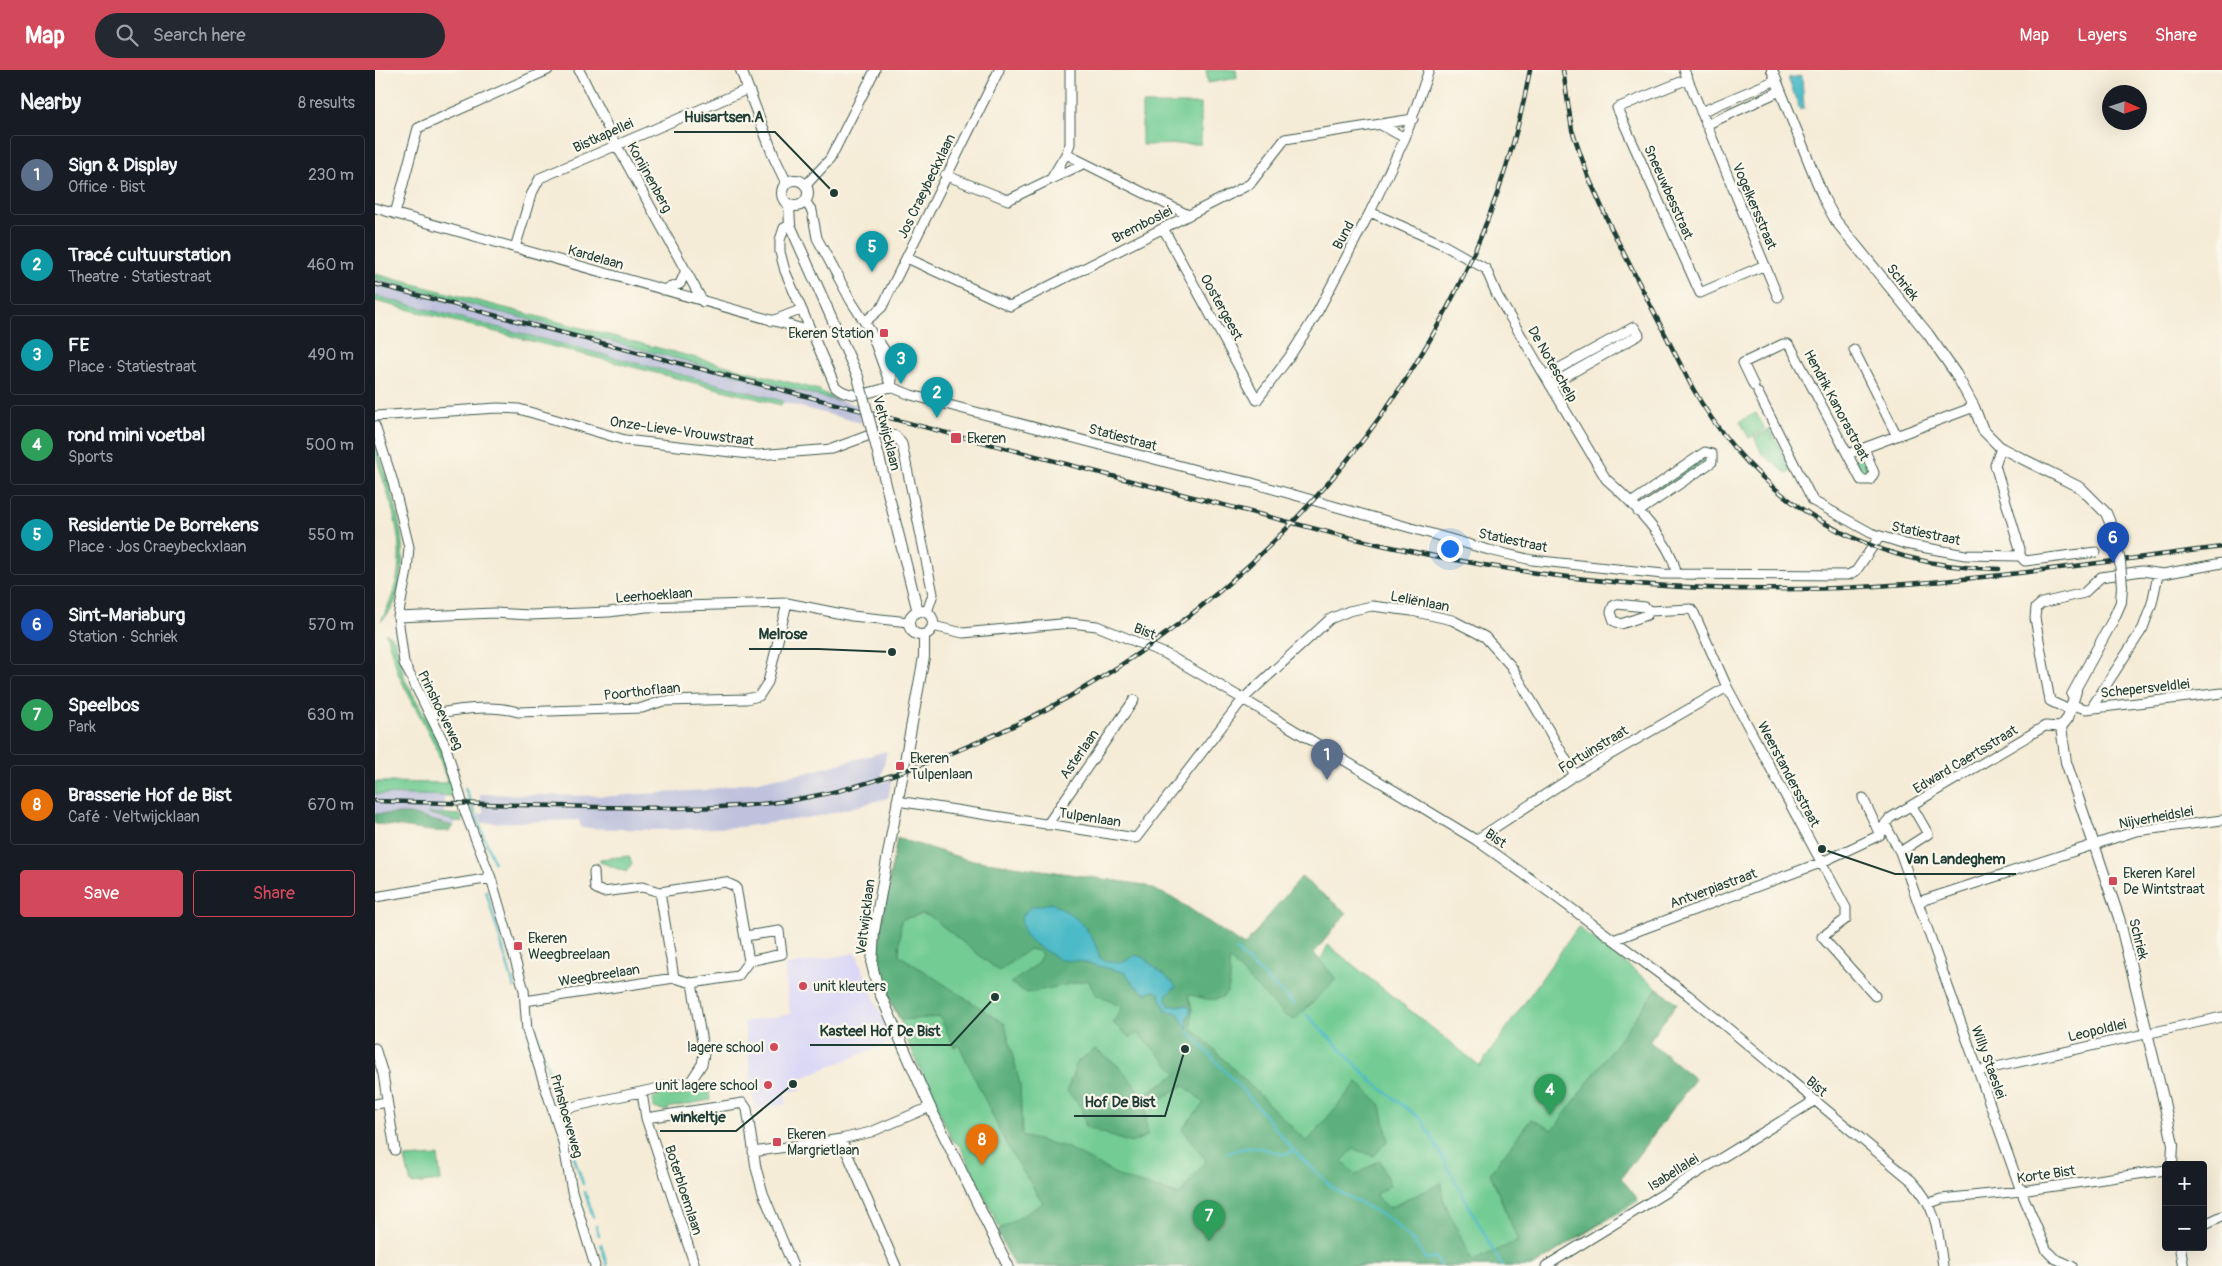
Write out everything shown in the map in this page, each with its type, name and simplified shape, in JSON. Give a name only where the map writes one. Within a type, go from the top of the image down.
[{"type":"street","points":[[395,214],[418,128],[548,70]]},
{"type":"street","name":"Konijnenberg","points":[[579,70],[616,144],[703,302]]},
{"type":"street","name":"Veltwijcklaan","points":[[741,70],[786,182],[781,196],[813,210],[817,238],[851,301],[889,358],[893,375],[891,387]]},
{"type":"street","points":[[786,182],[798,180],[805,185],[830,159],[875,70]]},
{"type":"street","name":"Jos Craeybeckxlaan","points":[[866,321],[882,307],[945,175],[999,70]]},
{"type":"street","points":[[1051,179],[1066,154],[1069,144],[1070,70]]},
{"type":"street","name":"Bund","points":[[1257,400],[1316,314],[1370,212],[1413,119],[1429,70]]},
{"type":"street","name":"Vogelkersstraat","points":[[1684,70],[1778,297]]},
{"type":"street","points":[[1701,112],[1774,75]]},
{"type":"street","name":"Schriek","points":[[1774,75],[1824,199],[1836,222],[1928,334],[1956,374],[1974,407],[1983,430],[2001,448],[2081,488],[2105,513],[2114,532],[2121,562],[2121,602],[2076,691],[2062,726],[2066,762],[2119,918],[2173,1144],[2172,1161]]},
{"type":"street","name":"Sneeuwbesstraat","points":[[1688,79],[1617,108],[1700,293],[1765,265]]},
{"type":"street","name":"Bistkapellei","points":[[515,248],[531,195],[540,178],[748,89]]},
{"type":"street","points":[[1706,124],[1780,91]]},
{"type":"street","name":"Bremboslei","points":[[907,258],[1010,306],[1251,184],[1285,139],[1413,119]]},
{"type":"street","points":[[1381,125],[1405,138]]},
{"type":"street","points":[[1066,154],[1188,215]]},
{"type":"street","points":[[945,175],[1008,200],[1083,164]]},
{"type":"street","name":"Veltwijcklaan","points":[[805,185],[808,191],[798,204],[790,225],[858,377],[922,612]]},
{"type":"street","name":"Veltwijcklaan","points":[[797,240],[798,204]]},
{"type":"street","name":"Kardelaan","points":[[375,208],[810,332]]},
{"type":"street","name":"De Noteschelp","points":[[1370,212],[1440,243],[1486,269],[1497,295],[1607,479],[1631,503],[1673,559],[1676,574]]},
{"type":"street","points":[[790,225],[784,228],[780,240],[780,252],[800,310],[831,381],[843,393],[857,395],[891,387]]},
{"type":"street","name":"Oostergeest","points":[[1163,228],[1257,400]]},
{"type":"street","points":[[663,290],[680,284],[685,270]]},
{"type":"street","points":[[772,322],[800,310]]},
{"type":"street","points":[[1545,376],[1634,327],[1639,335],[1550,385]]},
{"type":"street","name":"Hendrik Kanorastraat","points":[[1865,448],[1874,473],[1870,480],[1861,480],[1788,344],[1783,344],[1743,363],[1813,501],[1880,536]]},
{"type":"street","points":[[1854,350],[1897,436]]},
{"type":"street","name":"Statiestraat","points":[[891,387],[911,396],[1215,475],[1252,482],[1512,556],[1613,570],[1676,574],[1848,574],[1856,571],[1880,536],[1956,554],[1996,557],[2020,556],[2025,561],[2097,552]]},
{"type":"street","points":[[1848,454],[1974,407]]},
{"type":"street","name":"Onze-Lieve-Vrouwstraat","points":[[375,416],[497,408],[519,409],[625,440],[758,455],[832,450],[878,432],[896,436]]},
{"type":"street","name":"Prinshoeveweg","points":[[375,426],[395,491],[409,547],[407,571],[398,617],[404,663],[452,763],[465,812],[491,878],[526,1001],[527,1030],[557,1110],[576,1207],[595,1266]]},
{"type":"street","name":"Veltwijcklaan","points":[[896,436],[902,444],[933,594],[922,612],[912,616],[909,622]]},
{"type":"street","points":[[2001,448],[1995,465],[2020,549],[2020,556]]},
{"type":"street","points":[[1631,503],[1705,452],[1712,454],[1712,462],[1638,512]]},
{"type":"street","points":[[2069,707],[2050,701],[2035,618],[2036,608],[2042,603],[2084,593],[2101,577],[2142,571],[2158,574],[2222,563]]},
{"type":"street","points":[[2092,707],[2143,628],[2152,603],[2158,574]]},
{"type":"street","name":"Leerhoeklaan","points":[[398,617],[495,613],[530,615],[609,612],[646,607],[787,603],[852,616],[909,622]]},
{"type":"street","name":"Poorthoflaan","points":[[430,715],[448,711],[503,708],[518,712],[642,708],[663,701],[746,699],[759,696],[768,682],[787,603]]},
{"type":"street","name":"Leliënlaan","points":[[1243,699],[1330,618],[1349,610],[1372,606],[1412,611],[1451,620],[1485,637],[1511,666],[1575,775]]},
{"type":"street","name":"Weerstandersstraat","points":[[1649,611],[1691,609],[1727,687],[1820,863],[1846,908],[1846,920],[1823,937],[1875,996]]},
{"type":"street","points":[[909,622],[911,629],[916,634],[923,635],[930,632],[933,626],[932,618],[922,612]]},
{"type":"street","name":"Bist","points":[[933,626],[963,633],[1071,623],[1097,626],[1166,654],[1476,840],[1616,939],[1688,995],[1912,1181],[1930,1203],[1938,1231],[1943,1266]]},
{"type":"street","name":"Veltwijcklaan","points":[[923,635],[924,657],[874,931],[873,964],[878,989],[930,1107],[1008,1266]]},
{"type":"street","name":"Fortuinstraat","points":[[1476,840],[1575,775],[1727,687]]},
{"type":"street","name":"Schepersveldlei","points":[[2069,707],[2086,709],[2222,693]]},
{"type":"street","name":"Tulpenlaan","points":[[897,801],[1135,838],[1243,699]]},
{"type":"street","name":"Asterlaan","points":[[1047,825],[1134,700]]},
{"type":"street","name":"Edward Caertsstraat","points":[[1885,824],[2045,726],[2062,726]]},
{"type":"street","points":[[1863,798],[1880,835]]},
{"type":"street","points":[[1900,852],[1928,834],[1912,806]]},
{"type":"street","name":"Nijverheidslei","points":[[1918,902],[2136,831],[2222,820]]},
{"type":"street","points":[[1880,835],[1885,824]]},
{"type":"street","name":"Willy Staeslei","points":[[1885,824],[1900,852],[2021,1191],[2047,1251],[2054,1258],[2072,1266]]},
{"type":"street","name":"Antverpiastraat","points":[[1616,939],[1820,863],[1880,835]]},
{"type":"street","points":[[594,872],[595,888],[603,892],[642,887],[660,892],[725,882],[736,887],[749,961],[783,954],[779,931],[745,936]]},
{"type":"street","points":[[375,897],[491,878]]},
{"type":"street","points":[[660,892],[674,978]]},
{"type":"street","name":"Weegbreelaan","points":[[526,1001],[674,978],[692,983],[738,976],[749,961]]},
{"type":"street","points":[[557,1110],[691,1082],[702,1064],[704,1054],[692,983]]},
{"type":"street","name":"Leopoldlei","points":[[1978,1071],[2222,1017]]},
{"type":"street","points":[[375,1048],[395,1150]]},
{"type":"street","name":"Boterbloemlaan","points":[[642,1093],[646,1118],[695,1266]]},
{"type":"street","name":"Isabellalei","points":[[1547,1266],[1814,1101]]},
{"type":"street","points":[[375,1104],[387,1102]]},
{"type":"street","points":[[646,1118],[743,1103],[747,1109],[753,1152],[763,1193],[793,1266]]},
{"type":"street","points":[[753,1152],[841,1139],[871,1132],[930,1107]]},
{"type":"street","points":[[841,1139],[896,1266]]},
{"type":"street","name":"Korte Bist","points":[[1930,1203],[1941,1199],[2021,1191],[2162,1171]]},
{"type":"street","points":[[2207,1223],[2222,1216]]},
{"type":"street","points":[[2181,1251],[2183,1266]]},
{"type":"shaded area","points":[[375,279],[857,405],[862,423],[375,296]]},
{"type":"shaded area","points":[[887,751],[880,783],[892,780],[888,798],[820,816],[741,827],[665,830],[581,828],[579,820],[482,823],[478,814],[484,814],[479,794],[613,796],[705,790],[805,773]]},
{"type":"shaded area","points":[[375,781],[448,783],[452,796],[444,796],[444,813],[460,815],[463,823],[455,822],[449,831],[435,832],[402,826],[375,824]]},
{"type":"shaded area","points":[[856,953],[892,1042],[801,1078],[801,1090],[785,1092],[786,1104],[755,1109],[744,1022],[790,1014],[784,966]]},
{"type":"green space","points":[[1206,70],[1236,70],[1237,78],[1208,83]]},
{"type":"green space","points":[[1142,104],[1201,104],[1201,144],[1142,145]]},
{"type":"green space","points":[[375,274],[819,390],[838,401],[375,279]]},
{"type":"green space","points":[[375,296],[783,401],[781,405],[375,301]]},
{"type":"green space","points":[[1756,413],[1765,429],[1749,438],[1740,421]]},
{"type":"green space","points":[[1770,429],[1792,470],[1786,473],[1762,454],[1754,437]]},
{"type":"green space","points":[[375,440],[397,513],[401,531],[402,550],[399,588],[391,610],[381,621],[395,587],[399,555],[396,523],[379,464]]},
{"type":"green space","points":[[1861,453],[1871,472],[1870,475],[1864,476],[1855,459],[1856,455]]},
{"type":"green space","points":[[1707,455],[1710,460],[1647,501],[1645,496]]},
{"type":"green space","points":[[386,633],[394,639],[405,680],[439,741],[456,796],[375,794],[375,782],[448,783],[435,745],[399,676]]},
{"type":"green space","points":[[427,813],[460,815],[463,823]]},
{"type":"green space","points":[[375,814],[410,814],[453,826],[449,831],[440,831],[375,824]]},
{"type":"green space","points":[[897,838],[965,859],[1144,885],[1176,902],[1299,1002],[1328,945],[1480,1066],[1578,927],[1669,997],[1560,1134],[1638,1201],[1532,1266],[1018,1266],[960,1146],[952,1140],[882,982],[880,964],[881,928]]},
{"type":"green space","points":[[897,838],[965,859],[1144,885],[1177,900],[1244,946],[1301,877],[1347,913],[1314,953],[1336,979],[1295,1020],[1284,1015],[1230,960],[1229,988],[1221,998],[1208,999],[1188,994],[1192,1009],[1191,1027],[1307,1142],[1357,1082],[1381,1105],[1388,1140],[1374,1156],[1354,1149],[1342,1161],[1356,1175],[1380,1160],[1390,1185],[1375,1195],[1389,1208],[1442,1183],[1443,1199],[1472,1261],[1518,1241],[1490,1173],[1531,1119],[1553,1130],[1657,988],[1677,1003],[1649,1041],[1695,1079],[1621,1178],[1637,1198],[1534,1266],[1014,1266],[997,1231],[1043,1203],[1008,1148],[959,1045],[954,1047],[940,1017],[901,1020],[882,985],[878,948]],"holes":[[[921,914],[930,916],[999,971],[1029,949],[1039,951],[1042,955],[1036,965],[1011,983],[1027,993],[1088,980],[1095,994],[1122,1007],[1113,1023],[1131,1038],[1137,1033],[1178,1074],[1142,1095],[1121,1068],[1095,1049],[1077,1062],[1067,1091],[1081,1107],[1086,1127],[1131,1143],[1147,1136],[1146,1108],[1184,1085],[1204,1103],[1182,1129],[1206,1160],[1180,1195],[1125,1179],[1066,1147],[1025,1137],[1022,1134],[1020,1085],[1005,1024],[899,955],[901,920]]]},
{"type":"green space","points":[[629,856],[632,863],[626,872],[600,862],[600,859]]},
{"type":"green space","points":[[708,1084],[710,1100],[668,1108],[668,1111],[653,1108],[653,1099],[661,1092],[668,1091],[670,1097],[684,1094],[684,1088]]},
{"type":"green space","points":[[438,1156],[441,1181],[411,1184],[405,1158]]},
{"type":"water","points":[[1802,76],[1804,108],[1800,110],[1788,78]]},
{"type":"water","points":[[1051,903],[1069,913],[1082,924],[1093,939],[1100,958],[1122,962],[1135,955],[1145,958],[1171,981],[1176,987],[1166,995],[1169,1006],[1186,1005],[1191,1009],[1187,1020],[1188,1031],[1178,1013],[1166,1011],[1159,993],[1154,991],[1145,993],[1133,984],[1126,973],[1079,961],[1060,960],[1034,944],[1024,934],[1021,917],[1031,907]]},
{"type":"waterway","points":[[381,423],[382,434]]},
{"type":"waterway","points":[[397,482],[406,509]]},
{"type":"waterway","points":[[465,788],[494,862]]},
{"type":"waterway","points":[[486,891],[514,987]]},
{"type":"waterway","points":[[1236,950],[1294,1004]]},
{"type":"waterway","points":[[531,1015],[539,1040]]},
{"type":"waterway","points":[[1307,1015],[1374,1083],[1422,1120],[1502,1266]]},
{"type":"waterway","points":[[1188,1031],[1257,1106],[1294,1151],[1333,1188],[1391,1220],[1415,1244],[1426,1259],[1435,1257],[1441,1266]]},
{"type":"waterway","points":[[540,1042],[549,1072]]},
{"type":"waterway","points":[[550,1074],[556,1096]]},
{"type":"waterway","points":[[564,1123],[569,1141]]},
{"type":"waterway","points":[[1237,1150],[1255,1148],[1284,1154],[1294,1151]]},
{"type":"waterway","points":[[572,1149],[577,1167]]},
{"type":"waterway","points":[[1227,1153],[1234,1151]]},
{"type":"waterway","points":[[578,1168],[583,1184]]},
{"type":"waterway","points":[[585,1192],[593,1217]]},
{"type":"waterway","points":[[596,1226],[599,1235]]},
{"type":"waterway","points":[[601,1244],[607,1265]]},
{"type":"railway","points":[[375,801],[702,808],[756,805],[828,793],[883,778],[954,752],[1058,703],[1157,641],[1247,567],[1328,483],[1399,390],[1457,289],[1501,182],[1530,70]]},
{"type":"railway","points":[[1563,70],[1572,130],[1588,176],[1611,228],[1692,387],[1718,428],[1749,464],[1783,495],[1820,521],[1861,541],[1904,556],[1951,566],[1999,569]]},
{"type":"railway","points":[[375,284],[1335,534],[1459,561],[1522,571],[1648,585],[1774,589],[1838,588],[1982,577],[2222,547]]},
{"type":"place","name":"Huisartsen.A","points":[[834,193]]},
{"type":"place","name":"Residentie De Borrekens","points":[[872,272]]},
{"type":"place","name":"Ekeren Station","points":[[884,333]]},
{"type":"place","name":"FE","points":[[901,384]]},
{"type":"place","name":"Tracé cultuurstation","points":[[937,418]]},
{"type":"place","name":"Ekeren","points":[[956,438]]},
{"type":"place","name":"Sint-Mariaburg","points":[[2113,563]]},
{"type":"place","name":"Melrose","points":[[892,652]]},
{"type":"place","name":"Ekeren Tulpenlaan","points":[[900,766]]},
{"type":"place","name":"Sign & Display","points":[[1327,780]]},
{"type":"place","name":"Van Landeghem","points":[[1822,849]]},
{"type":"place","name":"Ekeren Karel De Wintstraat","points":[[2113,881]]},
{"type":"place","name":"Ekeren Weegbreelaan","points":[[518,946]]},
{"type":"place","name":"unit kleuters","points":[[803,986]]},
{"type":"place","name":"Kasteel Hof De Bist","points":[[995,997]]},
{"type":"place","name":"lagere school","points":[[774,1047]]},
{"type":"place","name":"Hof De Bist","points":[[1185,1049]]},
{"type":"place","name":"winkeltje","points":[[793,1084]]},
{"type":"place","name":"unit lagere school","points":[[768,1085]]},
{"type":"place","name":"rond mini voetbal","points":[[1550,1115]]},
{"type":"place","name":"Ekeren Margrietlaan","points":[[777,1142]]},
{"type":"place","name":"Brasserie Hof de Bist","points":[[982,1165]]},
{"type":"place","name":"Speelbos","points":[[1209,1241]]}]
